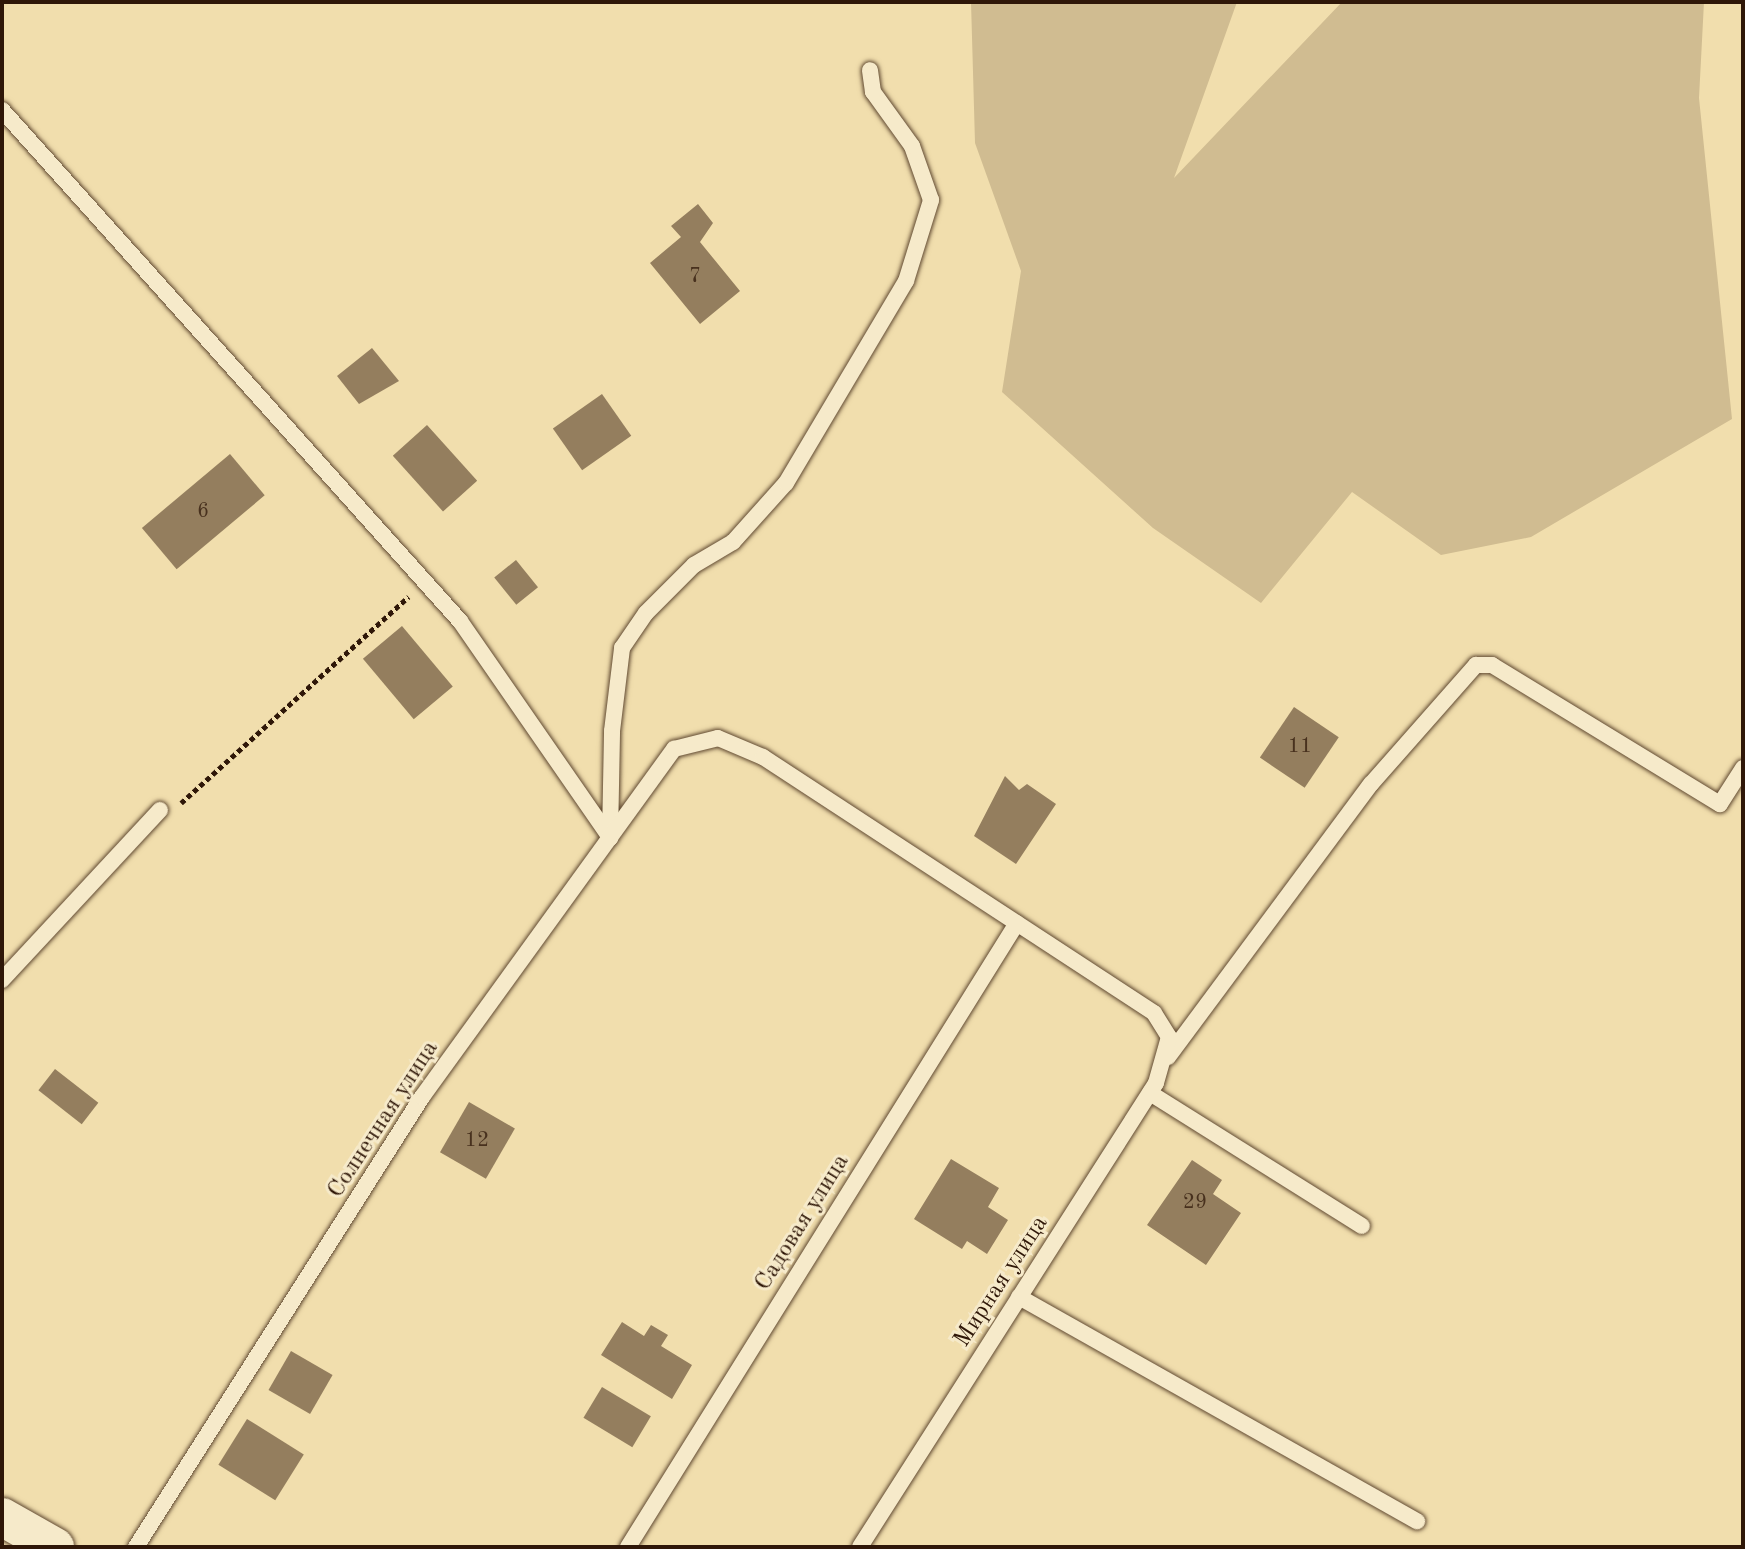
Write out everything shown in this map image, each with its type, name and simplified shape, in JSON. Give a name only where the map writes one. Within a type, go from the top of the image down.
[{"type":"main road","points":[[2,1517],[55,1547]]},
{"type":"lane","points":[[610,838],[612,731],[622,648],[646,613],[694,565],[733,542],[786,483],[906,281],[931,200],[912,146],[873,92],[870,70]]},
{"type":"lane","points":[[2,110],[460,621],[610,838]]},
{"type":"lane","points":[[1168,1056],[1371,783],[1476,665],[1492,665],[1720,804],[1743,768]]},
{"type":"lane","name":"Солнечная улица","points":[[136,1547],[422,1097],[674,749],[696,740],[740,743],[1017,923]]},
{"type":"lane","points":[[2,980],[160,810]]},
{"type":"lane","name":"Мирная улица","points":[[860,1547],[1150,1093],[1168,1056],[1169,1037],[1154,1013],[1017,923]]},
{"type":"lane","name":"Садовая улица","points":[[628,1547],[1017,923]]},
{"type":"lane","points":[[1150,1093],[1362,1226]]},
{"type":"lane","points":[[1019,1297],[1417,1521]]},
{"type":"path","points":[[160,810],[169,813],[424,583]]},
{"type":"shaded area","points":[[971,2],[1237,2],[1174,178],[1342,2],[1704,2],[1699,98],[1732,419],[1531,537],[1441,555],[1352,492],[1261,603],[1153,528],[1002,392],[1021,271],[975,143]]},
{"type":"building","points":[[698,204],[713,223],[700,242],[740,291],[700,324],[650,263],[681,237],[671,226]]},
{"type":"building","points":[[372,348],[399,381],[359,404],[337,376]]},
{"type":"building","points":[[602,394],[631,436],[582,470],[553,428]]},
{"type":"building","points":[[427,425],[477,481],[443,512],[393,456]]},
{"type":"building","points":[[230,454],[265,495],[177,569],[142,528]]},
{"type":"building","points":[[516,560],[538,587],[516,605],[494,578]]},
{"type":"building","points":[[402,626],[453,687],[414,719],[363,659]]},
{"type":"building","points":[[1294,707],[1339,737],[1305,788],[1260,758]]},
{"type":"building","points":[[1005,776],[1019,790],[1027,784],[1056,804],[1016,864],[974,836]]},
{"type":"building","points":[[55,1069],[98,1103],[82,1124],[38,1090]]},
{"type":"building","points":[[469,1102],[515,1128],[486,1179],[440,1152]]},
{"type":"building","points":[[951,1159],[999,1188],[988,1207],[1008,1220],[987,1254],[967,1241],[962,1249],[914,1219]]},
{"type":"building","points":[[1192,1160],[1222,1180],[1213,1194],[1241,1213],[1206,1265],[1147,1225]]},
{"type":"building","points":[[622,1322],[644,1336],[651,1325],[668,1335],[661,1346],[692,1365],[672,1399],[601,1355]]},
{"type":"building","points":[[291,1351],[333,1375],[310,1414],[269,1390]]},
{"type":"building","points":[[602,1387],[651,1416],[632,1447],[583,1418]]},
{"type":"building","points":[[247,1419],[304,1455],[275,1500],[218,1465]]}]
